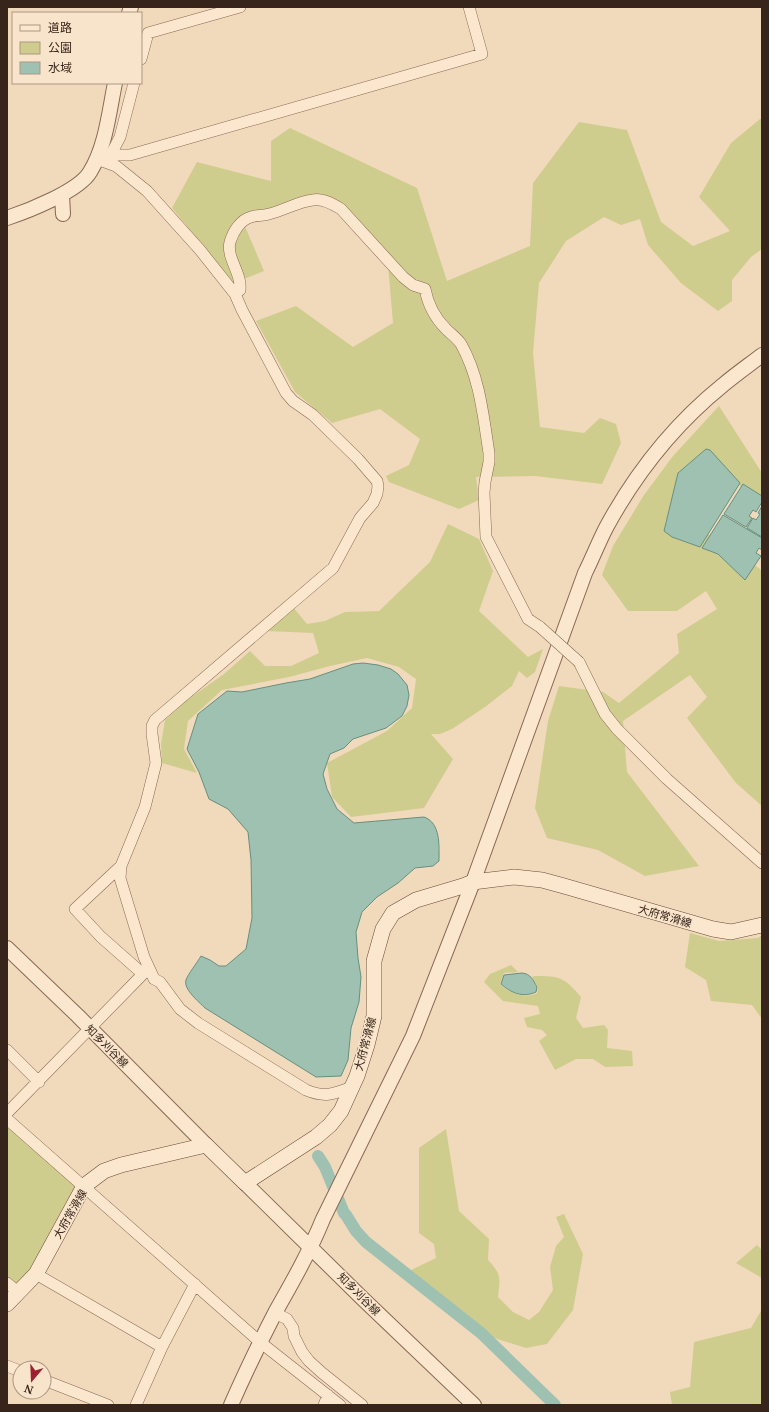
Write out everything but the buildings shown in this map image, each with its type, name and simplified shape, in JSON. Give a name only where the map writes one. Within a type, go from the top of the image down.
[{"type":"main road","name":"大府常滑線","points":[[245,1183],[316,1137],[330,1125],[341,1111],[352,1087],[367,1045],[374,1016],[374,961],[383,929],[393,913],[416,900],[473,882],[514,877],[542,880],[713,929],[731,932],[762,925]]},
{"type":"main road","name":"大府常滑線","points":[[7,1304],[36,1274],[84,1186],[104,1172],[121,1165],[206,1145]]},
{"type":"main road","points":[[206,1145],[245,1183]]},
{"type":"street","points":[[142,55],[148,34],[240,7]]},
{"type":"street","points":[[105,159],[130,155],[482,54],[469,7]]},
{"type":"street","points":[[105,159],[103,140],[115,84]]},
{"type":"street","points":[[7,218],[62,195],[79,183],[105,159],[120,137],[134,84]]},
{"type":"street","points":[[105,159],[147,191],[200,250],[235,294],[286,393],[293,402],[313,415],[358,459],[377,481],[378,486],[378,494],[373,503],[360,518],[333,568],[155,720],[152,726],[156,763],[144,807],[121,866],[120,878],[144,957],[147,972]]},
{"type":"street","points":[[62,195],[64,214]]},
{"type":"street","points":[[235,294],[240,290],[241,282],[230,253],[230,244],[233,234],[240,224],[251,217],[266,215],[312,200],[321,200],[341,209],[402,277],[413,285],[425,289],[432,311],[441,324],[460,343],[474,373],[481,398],[489,453],[484,493],[486,537],[528,619],[540,627],[579,662],[605,714],[617,729],[667,779],[762,863]]},
{"type":"street","points":[[231,1405],[242,1378],[311,1247],[323,1219],[413,1036],[473,882],[585,573],[607,526],[630,489],[670,438],[693,412],[722,385],[762,355]]},
{"type":"street","points":[[121,866],[75,909],[101,936],[154,979],[160,982],[180,1009],[198,1023],[306,1090],[322,1095],[335,1094],[352,1087]]},
{"type":"street","name":"知多刈谷線","points":[[7,948],[90,1028],[206,1145]]},
{"type":"street","points":[[7,1113],[147,972]]},
{"type":"street","points":[[7,1050],[39,1082]]},
{"type":"street","points":[[7,1119],[326,1400],[340,1405]]},
{"type":"street","name":"知多刈谷線","points":[[245,1183],[474,1405]]},
{"type":"street","points":[[36,1274],[162,1346]]},
{"type":"street","points":[[7,1283],[19,1293]]},
{"type":"street","points":[[136,1405],[162,1346],[195,1284]]},
{"type":"street","points":[[275,1313],[287,1319],[293,1328],[294,1336],[302,1352],[309,1361],[362,1405]]},
{"type":"street","points":[[52,1383],[108,1405]]},
{"type":"green space","points":[[760,119],[762,119],[762,249],[751,257],[732,280],[732,301],[718,311],[681,283],[648,245],[640,219],[621,225],[604,217],[566,241],[539,283],[533,353],[540,427],[584,433],[600,418],[616,424],[621,443],[602,484],[535,476],[476,477],[479,500],[459,509],[389,482],[386,476],[409,465],[420,439],[380,409],[332,423],[295,392],[256,321],[296,306],[353,347],[393,323],[387,253],[337,201],[310,195],[271,210],[241,217],[264,271],[234,283],[172,208],[197,162],[271,181],[271,141],[290,128],[417,188],[447,281],[530,246],[533,183],[579,122],[627,130],[661,222],[693,246],[730,231],[699,197],[731,143]]},
{"type":"green space","points":[[719,406],[762,473],[762,502],[750,500],[730,472],[703,465],[665,522],[711,535],[759,568],[762,572],[762,806],[736,783],[687,718],[707,697],[690,675],[623,721],[627,772],[699,866],[645,876],[598,850],[547,838],[535,808],[548,721],[559,686],[603,692],[619,703],[679,653],[677,634],[717,609],[706,591],[677,611],[628,611],[602,575],[613,546],[644,495],[673,456]]},
{"type":"green space","points":[[448,524],[479,539],[493,571],[479,611],[528,657],[543,649],[535,672],[527,678],[519,671],[512,686],[485,707],[452,729],[440,734],[431,734],[453,759],[424,808],[351,817],[332,797],[327,763],[387,731],[412,708],[416,679],[399,667],[367,658],[289,677],[222,690],[188,721],[184,749],[197,773],[162,763],[161,744],[165,720],[186,701],[224,674],[250,651],[265,666],[291,666],[319,653],[313,633],[267,631],[293,607],[307,624],[325,621],[345,612],[379,611],[430,562]]},
{"type":"green space","points":[[690,933],[719,941],[758,938],[762,935],[762,1019],[752,1005],[711,1001],[706,980],[685,967]]},
{"type":"green space","points":[[511,965],[518,972],[504,973],[500,984],[513,993],[527,996],[537,993],[538,987],[532,977],[534,976],[556,977],[570,985],[581,997],[576,1018],[583,1028],[604,1025],[608,1030],[607,1048],[632,1051],[633,1066],[605,1067],[593,1059],[576,1059],[555,1070],[539,1041],[547,1035],[542,1030],[527,1027],[524,1018],[540,1014],[538,1006],[503,1001],[484,982],[490,974]]},
{"type":"green space","points":[[9,1127],[74,1184],[74,1191],[27,1274],[19,1283],[13,1283],[7,1278],[7,1128]]},
{"type":"green space","points":[[446,1129],[459,1211],[489,1239],[488,1260],[498,1273],[498,1297],[513,1312],[529,1320],[539,1312],[553,1290],[550,1267],[556,1246],[564,1237],[556,1217],[564,1214],[583,1254],[573,1310],[547,1344],[526,1348],[488,1336],[407,1272],[436,1258],[434,1244],[419,1233],[419,1148]]},
{"type":"green space","points":[[757,1245],[762,1250],[762,1278],[736,1263]]},
{"type":"green space","points":[[762,1309],[762,1405],[672,1405],[670,1392],[690,1387],[694,1342],[751,1328]]},
{"type":"water","points":[[706,449],[710,450],[740,483],[700,547],[672,537],[664,531],[678,473]]},
{"type":"water","points":[[743,484],[762,496],[762,502],[756,512],[753,510],[749,516],[752,518],[746,527],[724,514]]},
{"type":"water","points":[[762,506],[762,537],[747,528],[753,518],[756,520],[760,514],[758,513]]},
{"type":"water","points":[[723,515],[762,538],[762,550],[759,548],[756,553],[761,556],[745,580],[718,554],[702,548]]},
{"type":"water","points":[[363,663],[391,669],[398,674],[407,685],[409,695],[407,706],[402,716],[386,728],[353,739],[344,748],[330,754],[323,774],[327,789],[337,809],[354,823],[424,817],[430,820],[434,824],[438,836],[439,861],[433,866],[415,868],[398,883],[377,897],[362,912],[356,932],[361,977],[359,1002],[351,1028],[348,1060],[341,1076],[316,1077],[205,1008],[192,995],[187,987],[186,980],[201,956],[219,966],[226,966],[246,949],[252,918],[251,860],[248,832],[228,809],[209,799],[199,772],[187,749],[198,714],[227,691],[242,692],[310,679],[353,664]]},
{"type":"water","points":[[522,973],[530,976],[533,980],[537,987],[536,992],[526,995],[517,994],[501,984],[504,975]]},
{"type":"waterway","points":[[318,1156],[325,1167],[344,1213],[356,1231],[366,1242],[481,1333],[555,1405]]}]
